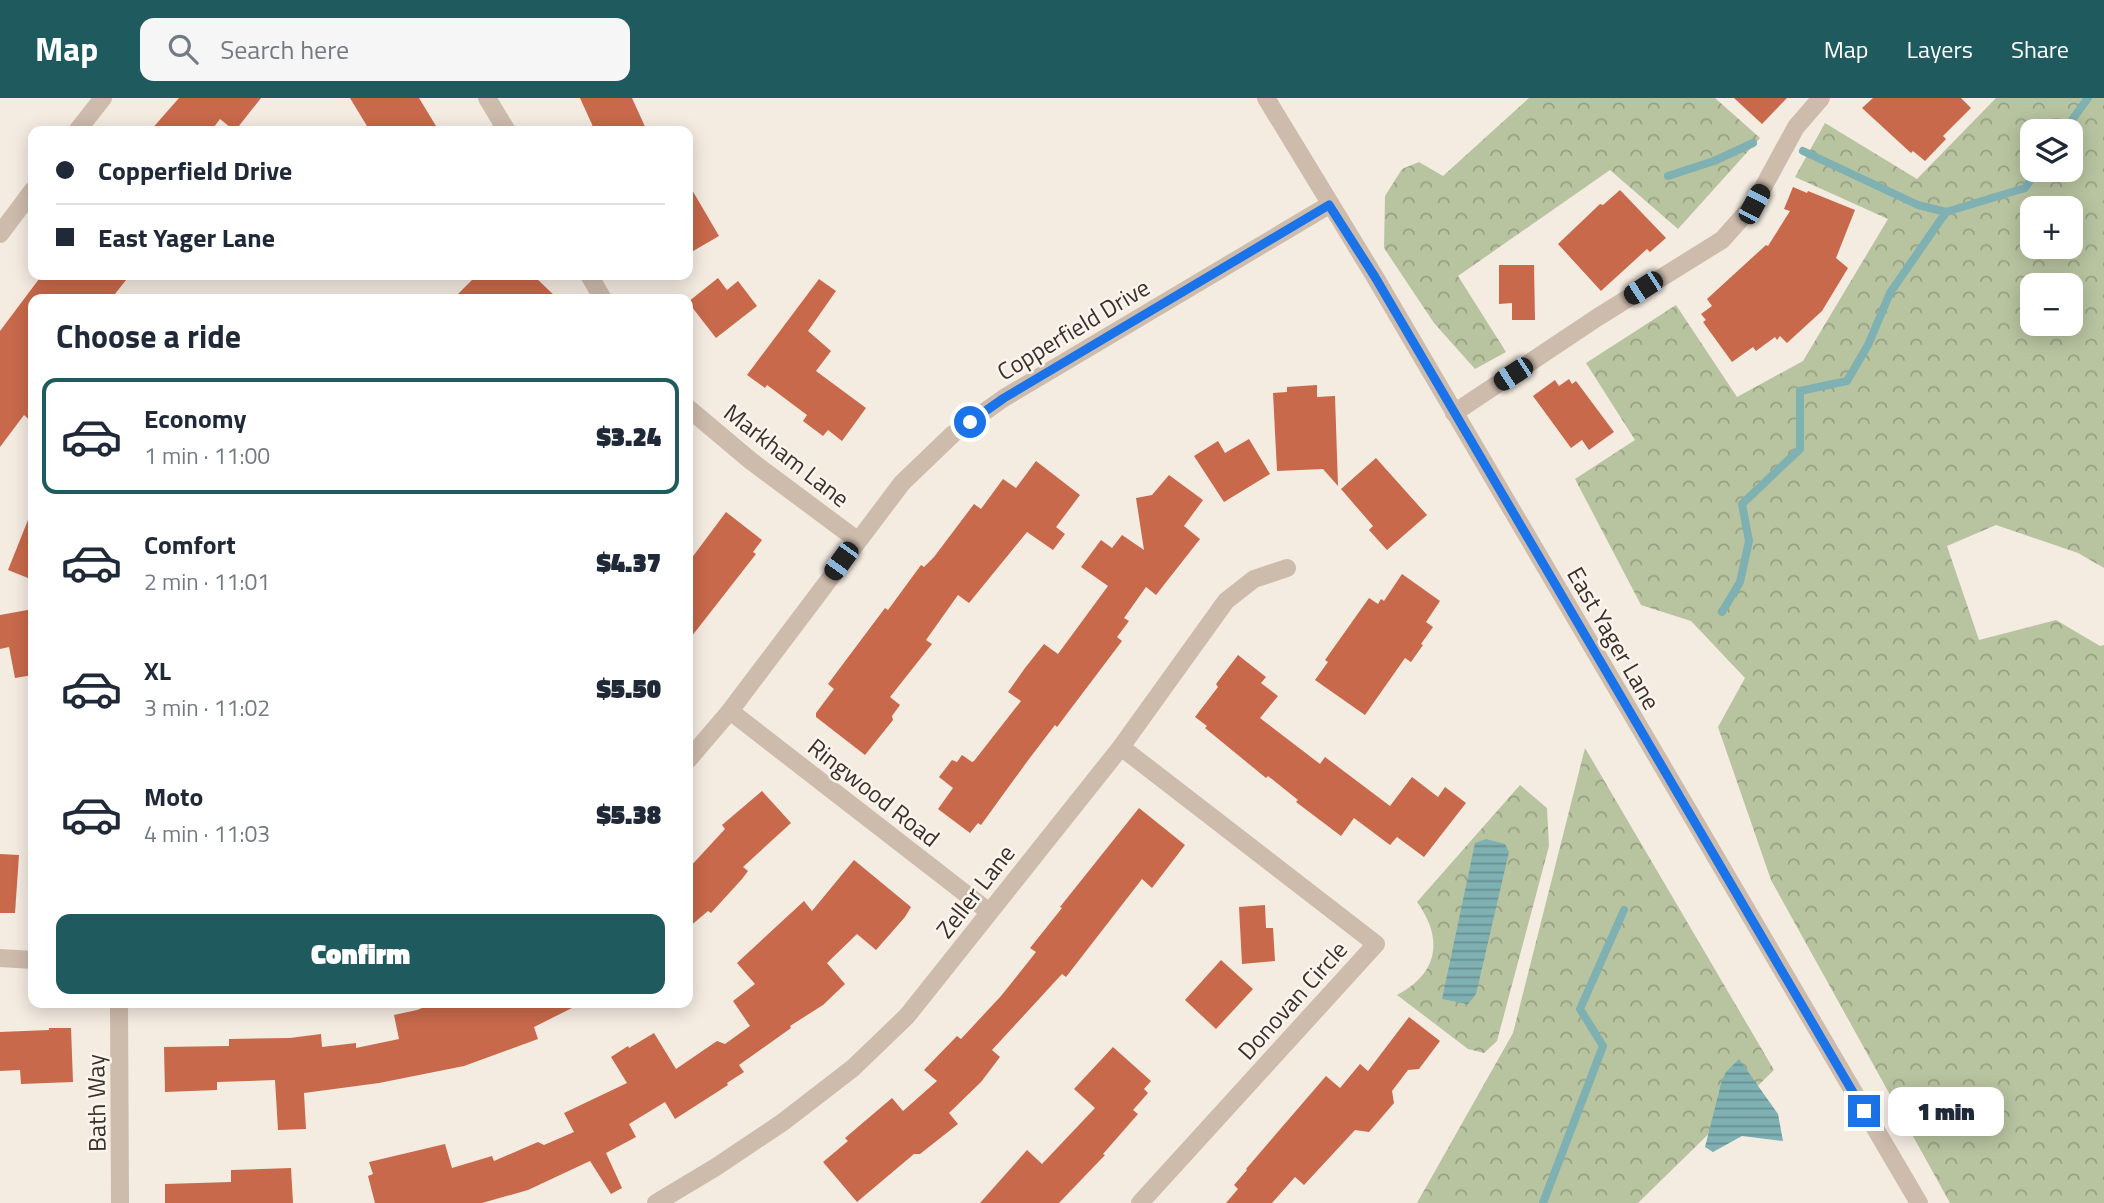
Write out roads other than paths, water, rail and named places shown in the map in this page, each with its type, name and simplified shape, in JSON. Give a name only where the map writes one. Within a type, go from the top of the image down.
[{"type":"street","points":[[81,126],[103,98]]},
{"type":"street","points":[[488,98],[504,126]]},
{"type":"street","name":"East Yager Lane","points":[[1265,98],[1375,277],[1919,1203]]},
{"type":"street","points":[[1454,413],[1598,317],[1722,240],[1754,204],[1796,127],[1821,98]]},
{"type":"street","points":[[0,234],[28,197]]},
{"type":"street","name":"Copperfield Drive","points":[[693,754],[730,711],[902,483],[953,434],[1004,398],[1329,205]]},
{"type":"street","name":"Markham Lane","points":[[693,412],[751,461],[857,540]]},
{"type":"street","name":"Zeller Lane","points":[[656,1203],[783,1122],[853,1068],[907,1016],[1121,747],[1226,601],[1254,579],[1287,568]]},
{"type":"street","name":"Ringwood Road","points":[[730,711],[988,911]]},
{"type":"street","name":"Donovan Circle","points":[[1121,747],[1376,944],[1140,1203]]},
{"type":"street","points":[[0,958],[28,960]]},
{"type":"street","name":"Bath Way","points":[[119,1008],[120,1203]]},
{"type":"water","points":[[1486,839],[1505,844],[1509,852],[1476,994],[1468,1004],[1442,999],[1475,843]]},
{"type":"water","points":[[1739,1059],[1778,1114],[1783,1141],[1742,1136],[1713,1152],[1705,1147],[1722,1080]]},
{"type":"waterway","points":[[2073,119],[2088,98]]},
{"type":"waterway","points":[[1668,176],[1714,161],[1753,143]]},
{"type":"waterway","points":[[1803,151],[1918,205],[1946,212]]},
{"type":"waterway","points":[[1722,612],[1740,582],[1749,541],[1742,504],[1800,449],[1800,391],[1847,381],[1868,345],[1890,293],[1946,212],[2025,188],[2029,182]]},
{"type":"waterway","points":[[1543,1203],[1603,1046],[1580,1009],[1624,910]]}]
